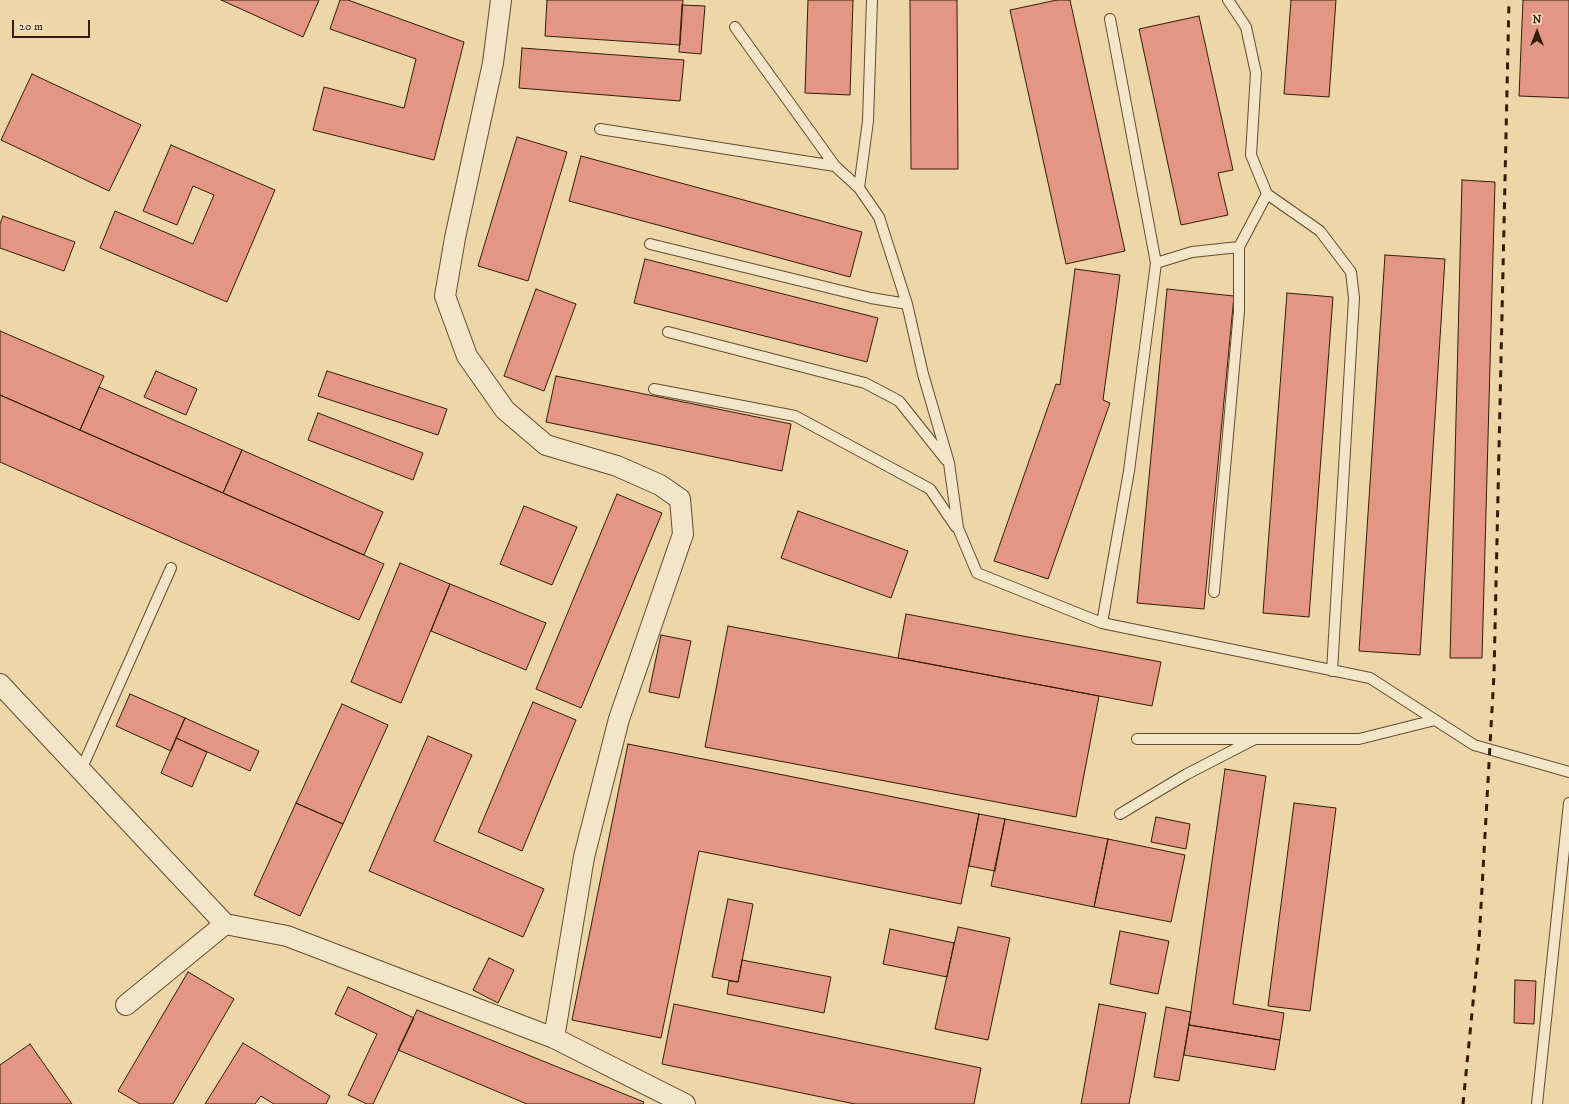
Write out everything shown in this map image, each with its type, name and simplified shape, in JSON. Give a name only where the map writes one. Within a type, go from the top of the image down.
[{"type":"street","points":[[501,0],[493,63],[444,296],[467,356],[505,410],[546,445],[617,466],[660,484],[680,499],[683,534],[617,727],[584,857],[554,1038]]},
{"type":"street","points":[[0,684],[225,924],[287,936],[554,1038],[685,1104]]},
{"type":"street","points":[[126,1005],[225,924]]},
{"type":"lane","points":[[859,188],[868,121],[872,0]]},
{"type":"lane","points":[[1228,0],[1246,27],[1256,73],[1251,155],[1267,194],[1320,231],[1351,272],[1354,298],[1332,671]]},
{"type":"lane","points":[[1102,623],[1129,471],[1156,263],[1110,19]]},
{"type":"lane","points":[[735,27],[834,166],[859,188],[879,217],[907,304],[923,374],[949,463],[958,528]]},
{"type":"lane","points":[[600,129],[834,166]]},
{"type":"lane","points":[[1214,592],[1239,311],[1239,247],[1267,194]]},
{"type":"lane","points":[[650,244],[871,298],[907,304]]},
{"type":"lane","points":[[1156,263],[1192,252],[1239,247]]},
{"type":"lane","points":[[668,332],[865,383],[899,401],[949,463]]},
{"type":"lane","points":[[654,389],[794,416],[930,489],[958,528],[977,573],[1102,623],[1370,678],[1474,745],[1569,772]]},
{"type":"lane","points":[[81,770],[171,568]]},
{"type":"lane","points":[[1137,739],[1359,739],[1435,720]]},
{"type":"lane","points":[[1120,814],[1187,774],[1254,739]]},
{"type":"lane","points":[[1537,1104],[1569,803]]},
{"type":"building","points":[[221,0],[319,0],[303,37]]},
{"type":"building","points":[[340,0],[348,0],[464,42],[434,160],[313,130],[324,87],[404,108],[416,59],[330,29]]},
{"type":"building","points":[[547,0],[683,0],[680,45],[545,36]]},
{"type":"building","points":[[808,0],[853,0],[850,95],[805,93]]},
{"type":"building","points":[[910,0],[957,0],[958,169],[911,169]]},
{"type":"building","points":[[1057,0],[1070,0],[1125,251],[1066,264],[1010,10]]},
{"type":"building","points":[[1291,0],[1336,0],[1329,97],[1284,94]]},
{"type":"building","points":[[1523,0],[1569,0],[1569,98],[1519,96]]},
{"type":"building","points":[[682,5],[705,6],[701,54],[679,52]]},
{"type":"building","points":[[1199,16],[1233,170],[1218,173],[1228,215],[1181,225],[1139,29]]},
{"type":"building","points":[[522,48],[684,60],[680,101],[519,88]]},
{"type":"building","points":[[32,74],[141,125],[109,191],[1,140]]},
{"type":"building","points":[[517,137],[567,152],[528,281],[478,266]]},
{"type":"building","points":[[171,145],[275,190],[227,302],[100,248],[115,211],[193,244],[214,195],[193,186],[177,225],[143,211]]},
{"type":"building","points":[[581,156],[862,232],[850,277],[569,201]]},
{"type":"building","points":[[1462,180],[1495,182],[1482,658],[1450,658]]},
{"type":"building","points":[[3,216],[75,242],[64,271],[0,248],[0,224]]},
{"type":"building","points":[[1385,255],[1445,259],[1420,655],[1359,651]]},
{"type":"building","points":[[645,259],[878,318],[867,362],[634,303]]},
{"type":"building","points":[[1075,269],[1120,275],[1103,400],[1110,403],[1048,579],[994,561],[1056,384],[1060,385]]},
{"type":"building","points":[[536,289],[576,304],[544,391],[504,376]]},
{"type":"building","points":[[1167,289],[1234,296],[1204,609],[1137,603]]},
{"type":"building","points":[[1287,293],[1333,297],[1309,617],[1263,613]]},
{"type":"building","points":[[0,331],[104,376],[80,430],[0,395]]},
{"type":"building","points":[[156,371],[197,389],[186,415],[144,397]]},
{"type":"building","points":[[327,371],[447,409],[438,435],[318,396]]},
{"type":"building","points":[[556,376],[791,424],[782,471],[546,422]]},
{"type":"building","points":[[99,387],[242,450],[223,493],[80,430]]},
{"type":"building","points":[[0,395],[384,564],[359,620],[0,462]]},
{"type":"building","points":[[318,413],[423,453],[413,480],[308,440]]},
{"type":"building","points":[[242,450],[383,512],[364,555],[223,493]]},
{"type":"building","points":[[617,494],[662,513],[581,708],[536,689]]},
{"type":"building","points":[[524,506],[577,527],[552,585],[500,564]]},
{"type":"building","points":[[798,511],[908,551],[891,598],[781,558]]},
{"type":"building","points":[[400,563],[450,584],[401,703],[351,682]]},
{"type":"building","points":[[450,584],[546,623],[526,670],[431,631]]},
{"type":"building","points":[[906,614],[1161,662],[1152,706],[898,658]]},
{"type":"building","points":[[728,626],[1099,696],[1076,817],[705,747]]},
{"type":"building","points":[[661,635],[691,641],[679,698],[649,692]]},
{"type":"building","points":[[130,694],[185,718],[171,751],[116,726]]},
{"type":"building","points":[[533,702],[576,720],[522,851],[478,832]]},
{"type":"building","points":[[342,704],[388,725],[343,824],[296,803]]},
{"type":"building","points":[[185,718],[259,751],[250,771],[176,738]]},
{"type":"building","points":[[428,736],[472,755],[434,841],[544,889],[523,937],[369,871]]},
{"type":"building","points":[[176,738],[207,752],[192,787],[161,773]]},
{"type":"building","points":[[628,744],[979,814],[961,904],[699,851],[661,1038],[572,1020]]},
{"type":"building","points":[[1225,769],[1266,776],[1233,1004],[1284,1013],[1280,1040],[1189,1025]]},
{"type":"building","points":[[296,803],[343,824],[300,916],[254,895]]},
{"type":"building","points":[[1294,803],[1336,808],[1310,1011],[1268,1006]]},
{"type":"building","points":[[979,814],[1005,819],[995,871],[969,866]]},
{"type":"building","points":[[1156,817],[1190,824],[1186,849],[1151,842]]},
{"type":"building","points":[[1005,819],[1108,839],[1094,907],[991,886]]},
{"type":"building","points":[[1108,839],[1185,855],[1171,922],[1094,907]]},
{"type":"building","points":[[728,899],[753,904],[738,982],[712,977]]},
{"type":"building","points":[[958,927],[1010,938],[988,1040],[935,1029]]},
{"type":"building","points":[[890,929],[954,943],[947,977],[883,964]]},
{"type":"building","points":[[1120,931],[1169,941],[1158,994],[1110,984]]},
{"type":"building","points":[[489,958],[514,970],[498,1003],[473,990]]},
{"type":"building","points":[[742,960],[831,977],[824,1013],[727,994],[729,981],[738,982]]},
{"type":"building","points":[[188,972],[234,999],[173,1104],[140,1104],[118,1091]]},
{"type":"building","points":[[1515,980],[1536,981],[1534,1024],[1514,1023]]},
{"type":"building","points":[[348,987],[414,1018],[373,1104],[367,1104],[348,1095],[377,1034],[335,1014]]},
{"type":"building","points":[[674,1004],[981,1068],[974,1104],[855,1104],[662,1064]]},
{"type":"building","points":[[1099,1004],[1146,1013],[1129,1104],[1081,1104]]},
{"type":"building","points":[[1166,1007],[1191,1012],[1179,1081],[1154,1077]]},
{"type":"building","points":[[417,1010],[644,1102],[643,1104],[527,1104],[398,1050]]},
{"type":"building","points":[[1189,1025],[1280,1040],[1275,1070],[1184,1055]]},
{"type":"building","points":[[243,1043],[330,1096],[326,1104],[274,1104],[261,1096],[255,1104],[205,1104]]},
{"type":"building","points":[[30,1044],[72,1104],[0,1104],[0,1065]]},
{"type":"railway","points":[[1463,1104],[1479,942],[1494,674],[1509,0]]}]
